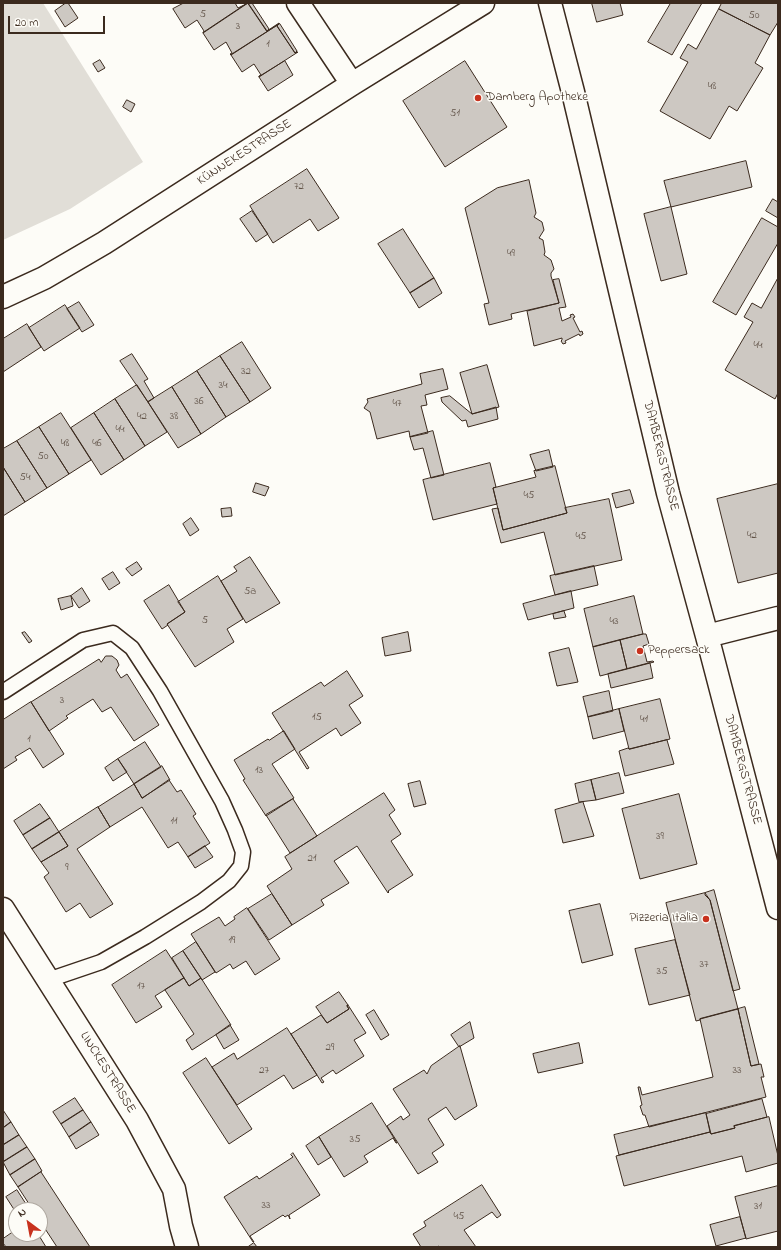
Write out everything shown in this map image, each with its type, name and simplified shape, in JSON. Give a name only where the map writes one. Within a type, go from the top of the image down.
[{"type":"street","points":[[298,3],[352,84]]},
{"type":"street","name":"KÜNNEKESTRASSE","points":[[3,297],[44,278],[104,243],[352,84],[483,3]]},
{"type":"street","name":"DAMBERGSTRASSE","points":[[550,3],[573,92],[668,493],[778,908]]},
{"type":"street","points":[[707,636],[778,618]]},
{"type":"street","name":"LINCKESTRASSE","points":[[3,909],[137,1120],[174,1189],[181,1226],[187,1247]]},
{"type":"lane","points":[[3,692],[83,640],[112,633],[132,648],[160,692],[222,801],[243,852],[241,866],[229,881],[201,902],[146,937],[101,962],[48,980]]},
{"type":"shaded area","points":[[3,3],[43,3],[143,162],[70,209],[3,240]]},
{"type":"building","points":[[68,3],[78,18],[65,27],[55,11]]},
{"type":"building","points":[[184,3],[235,3],[238,8],[248,3],[203,33],[204,31],[197,20],[185,28],[173,9]]},
{"type":"building","points":[[248,3],[267,31],[279,24],[231,55],[230,54],[232,53],[226,42],[214,50],[203,33]]},
{"type":"building","points":[[248,3],[252,3],[269,29],[267,31]]},
{"type":"building","points":[[592,3],[620,3],[623,15],[597,22]]},
{"type":"building","points":[[671,3],[702,3],[672,55],[648,42]]},
{"type":"building","points":[[722,3],[778,3],[778,22],[770,35],[719,9]]},
{"type":"building","points":[[719,9],[770,35],[755,63],[763,68],[737,111],[729,106],[710,139],[660,111],[688,62],[680,58],[688,44],[696,49]]},
{"type":"building","points":[[279,24],[277,26],[295,53],[298,52],[259,77],[261,75],[254,64],[242,72],[231,55]]},
{"type":"building","points":[[280,24],[297,51],[295,53],[277,26]]},
{"type":"building","points":[[100,60],[105,68],[98,72],[93,64]]},
{"type":"building","points":[[285,61],[293,75],[268,91],[259,77]]},
{"type":"building","points":[[465,61],[507,127],[445,167],[403,101]]},
{"type":"building","points":[[127,100],[135,104],[131,112],[123,107]]},
{"type":"building","points":[[746,161],[752,187],[671,207],[664,181]]},
{"type":"building","points":[[307,169],[339,218],[318,231],[310,219],[273,243],[250,206]]},
{"type":"building","points":[[529,180],[536,213],[534,217],[542,222],[544,230],[539,238],[543,240],[544,255],[551,260],[554,269],[551,276],[559,303],[511,314],[512,319],[489,325],[484,304],[489,303],[465,208],[497,188]]},
{"type":"building","points":[[773,199],[778,202],[778,218],[766,211]]},
{"type":"building","points":[[671,207],[687,274],[661,281],[644,214]]},
{"type":"building","points":[[252,211],[268,234],[256,242],[240,219]]},
{"type":"building","points":[[762,218],[778,227],[778,243],[736,315],[713,302]]},
{"type":"building","points":[[403,229],[434,278],[410,293],[378,244]]},
{"type":"building","points":[[434,278],[442,293],[419,308],[410,293]]},
{"type":"building","points":[[778,278],[778,393],[775,399],[725,370],[753,322],[744,317],[752,303],[761,308]]},
{"type":"building","points":[[559,279],[566,307],[559,308],[562,321],[571,317],[570,315],[573,314],[575,317],[573,318],[580,332],[582,331],[583,334],[580,336],[579,334],[565,341],[566,343],[563,344],[561,341],[562,338],[534,346],[527,311],[559,303],[553,280]]},
{"type":"building","points":[[79,302],[94,325],[82,332],[67,309]]},
{"type":"building","points":[[65,305],[80,328],[44,351],[29,328]]},
{"type":"building","points":[[27,324],[41,347],[3,372],[3,339]]},
{"type":"building","points":[[242,342],[271,388],[250,402],[220,356]]},
{"type":"building","points":[[132,354],[148,379],[144,381],[154,398],[148,402],[120,361]]},
{"type":"building","points":[[220,356],[250,402],[226,417],[197,371]]},
{"type":"building","points":[[487,365],[499,407],[472,414],[460,373]]},
{"type":"building","points":[[443,369],[448,389],[425,395],[427,405],[421,406],[428,433],[410,437],[409,431],[377,439],[370,412],[364,408],[368,402],[367,399],[422,384],[420,374]]},
{"type":"building","points":[[197,371],[226,417],[201,434],[172,387]]},
{"type":"building","points":[[137,385],[167,432],[145,446],[115,399]]},
{"type":"building","points":[[172,387],[201,434],[178,448],[148,402]]},
{"type":"building","points":[[450,396],[472,414],[496,407],[498,419],[468,427],[466,420],[462,421],[442,402],[441,398]]},
{"type":"building","points":[[115,399],[145,446],[124,460],[94,413]]},
{"type":"building","points":[[61,413],[91,460],[69,474],[39,427]]},
{"type":"building","points":[[94,413],[124,460],[101,475],[71,428]]},
{"type":"building","points":[[39,427],[69,474],[47,488],[17,441]]},
{"type":"building","points":[[433,431],[444,475],[431,478],[423,448],[414,450],[410,437]]},
{"type":"building","points":[[17,441],[47,488],[25,502],[3,467],[3,449]]},
{"type":"building","points":[[549,450],[553,467],[536,471],[530,455]]},
{"type":"building","points":[[490,463],[496,487],[493,488],[497,504],[433,520],[423,480]]},
{"type":"building","points":[[555,466],[567,513],[503,530],[493,488],[536,477],[534,471]]},
{"type":"building","points":[[3,467],[25,502],[3,516]]},
{"type":"building","points":[[256,483],[269,487],[265,496],[253,492]]},
{"type":"building","points":[[778,484],[778,573],[738,583],[717,499]]},
{"type":"building","points":[[630,490],[634,503],[616,508],[612,494]]},
{"type":"building","points":[[609,499],[622,560],[555,575],[544,532],[501,543],[492,509],[498,508],[503,530],[567,513],[565,508]]},
{"type":"building","points":[[231,508],[232,516],[222,517],[221,509]]},
{"type":"building","points":[[191,518],[199,530],[190,536],[183,524]]},
{"type":"building","points":[[250,557],[280,603],[246,623],[221,581],[237,571],[234,567]]},
{"type":"building","points":[[137,562],[142,569],[132,576],[126,569]]},
{"type":"building","points":[[594,566],[598,585],[555,595],[550,576]]},
{"type":"building","points":[[113,572],[120,583],[109,590],[102,579]]},
{"type":"building","points":[[218,576],[243,619],[227,629],[234,642],[195,667],[167,624],[185,612],[178,602]]},
{"type":"building","points":[[169,585],[185,612],[162,629],[144,601]]},
{"type":"building","points":[[82,588],[90,601],[79,608],[71,596]]},
{"type":"building","points":[[571,591],[574,608],[528,620],[523,604]]},
{"type":"building","points":[[71,596],[73,606],[61,610],[58,599]]},
{"type":"building","points":[[634,596],[643,634],[593,647],[584,609]]},
{"type":"building","points":[[564,611],[566,617],[554,619],[553,614]]},
{"type":"building","points":[[25,632],[32,641],[29,643],[22,633]]},
{"type":"building","points":[[408,632],[411,651],[385,656],[382,638]]},
{"type":"building","points":[[646,634],[649,644],[643,646],[647,662],[654,662],[627,669],[620,640]]},
{"type":"building","points":[[620,640],[627,669],[600,676],[593,647]]},
{"type":"building","points":[[569,648],[578,682],[557,686],[549,653]]},
{"type":"building","points":[[106,656],[112,656],[117,660],[119,665],[116,670],[121,678],[127,674],[159,725],[134,741],[111,707],[102,712],[93,699],[66,716],[68,718],[49,731],[31,702],[99,659],[101,662]]},
{"type":"building","points":[[650,663],[653,678],[611,688],[608,674]]},
{"type":"building","points":[[347,671],[363,696],[349,705],[361,723],[341,736],[336,728],[299,752],[309,768],[307,769],[272,713],[321,682],[324,686]]},
{"type":"building","points":[[609,691],[613,711],[588,717],[583,697]]},
{"type":"building","points":[[660,699],[670,739],[629,749],[619,709]]},
{"type":"building","points":[[31,702],[64,754],[43,768],[30,748],[15,757],[17,760],[3,769],[3,720]]},
{"type":"building","points":[[619,709],[624,731],[593,739],[588,717]]},
{"type":"building","points":[[284,731],[295,749],[272,764],[294,798],[266,816],[243,780],[245,779],[234,760]]},
{"type":"building","points":[[667,740],[674,764],[625,776],[619,751]]},
{"type":"building","points":[[145,742],[161,767],[134,784],[118,759]]},
{"type":"building","points":[[118,759],[127,772],[113,781],[105,768]]},
{"type":"building","points":[[162,766],[170,780],[142,798],[134,784]]},
{"type":"building","points":[[619,773],[624,793],[596,800],[591,780]]},
{"type":"building","points":[[169,780],[177,792],[181,790],[196,814],[193,816],[210,843],[188,857],[178,842],[168,848],[142,807],[110,827],[98,807],[134,784],[142,798]]},
{"type":"building","points":[[591,780],[596,800],[579,802],[575,784]]},
{"type":"building","points":[[420,781],[426,804],[414,807],[408,784]]},
{"type":"building","points":[[384,793],[395,810],[389,815],[401,834],[391,841],[413,875],[388,891],[388,893],[357,846],[334,861],[349,883],[321,900],[324,905],[292,925],[267,886],[292,869],[285,857]]},
{"type":"building","points":[[679,794],[697,864],[640,879],[622,809]]},
{"type":"building","points":[[293,799],[317,836],[290,853],[266,815]]},
{"type":"building","points":[[583,802],[594,836],[563,843],[555,810]]},
{"type":"building","points":[[40,804],[50,818],[23,835],[14,821]]},
{"type":"building","points":[[98,807],[110,827],[77,849],[113,904],[90,918],[80,903],[66,912],[44,877],[49,873],[41,862],[68,846],[59,832]]},
{"type":"building","points":[[50,818],[59,832],[32,849],[23,835]]},
{"type":"building","points":[[59,832],[68,846],[41,862],[32,849]]},
{"type":"building","points":[[205,846],[213,857],[195,868],[188,857]]},
{"type":"building","points":[[714,890],[740,989],[733,991],[710,900],[705,895],[705,893]]},
{"type":"building","points":[[705,893],[710,900],[738,1009],[696,1021],[666,903]]},
{"type":"building","points":[[272,894],[292,925],[269,940],[248,909]]},
{"type":"building","points":[[600,904],[613,955],[582,963],[569,911]]},
{"type":"building","points":[[247,908],[280,959],[255,975],[246,961],[233,969],[230,964],[216,973],[191,934],[219,917],[225,926],[235,919],[234,917]]},
{"type":"building","points":[[675,940],[690,995],[649,1005],[635,949]]},
{"type":"building","points":[[196,942],[215,972],[202,980],[183,951]]},
{"type":"building","points":[[166,950],[184,978],[155,996],[162,1007],[136,1023],[112,985]]},
{"type":"building","points":[[183,951],[201,978],[189,986],[172,958]]},
{"type":"building","points":[[184,978],[189,986],[201,978],[231,1025],[192,1050],[186,1040],[194,1034],[165,990]]},
{"type":"building","points":[[339,992],[349,1009],[327,1023],[316,1007]]},
{"type":"building","points":[[348,1005],[366,1033],[354,1040],[364,1056],[336,1074],[333,1070],[321,1078],[324,1082],[322,1083],[291,1034],[321,1015],[327,1023],[349,1009],[347,1006]]},
{"type":"building","points":[[745,1007],[759,1064],[751,1066],[738,1009]]},
{"type":"building","points":[[738,1009],[751,1066],[761,1064],[764,1077],[761,1077],[766,1097],[649,1127],[640,1106],[642,1105],[638,1087],[640,1087],[642,1095],[713,1077],[700,1019]]},
{"type":"building","points":[[374,1010],[389,1035],[381,1040],[366,1015]]},
{"type":"building","points":[[470,1022],[474,1038],[459,1047],[451,1035]]},
{"type":"building","points":[[230,1025],[239,1040],[224,1049],[216,1035]]},
{"type":"building","points":[[287,1028],[317,1075],[293,1089],[284,1075],[237,1105],[212,1067],[234,1053],[237,1059]]},
{"type":"building","points":[[579,1043],[583,1063],[538,1073],[533,1054]]},
{"type":"building","points":[[460,1046],[477,1106],[455,1120],[446,1107],[428,1119],[444,1145],[432,1153],[438,1162],[418,1174],[387,1126],[401,1116],[403,1120],[410,1115],[393,1089],[424,1070],[427,1074],[431,1066]]},
{"type":"building","points":[[206,1058],[252,1129],[229,1144],[183,1073]]},
{"type":"building","points":[[75,1098],[83,1110],[61,1124],[53,1112]]},
{"type":"building","points":[[762,1099],[767,1117],[734,1126],[735,1128],[711,1134],[706,1114]]},
{"type":"building","points":[[372,1103],[397,1143],[393,1138],[364,1156],[368,1162],[344,1177],[319,1137]]},
{"type":"building","points":[[3,1110],[11,1122],[3,1128]]},
{"type":"building","points":[[83,1110],[91,1122],[69,1137],[61,1124]]},
{"type":"building","points":[[706,1113],[710,1132],[619,1155],[614,1135]]},
{"type":"building","points":[[769,1117],[778,1156],[778,1163],[746,1172],[742,1156],[624,1186],[616,1156],[710,1132],[711,1134],[735,1128],[734,1126]]},
{"type":"building","points":[[11,1122],[19,1135],[3,1145],[3,1128]]},
{"type":"building","points":[[91,1122],[99,1135],[76,1149],[69,1137]]},
{"type":"building","points":[[19,1135],[27,1147],[3,1162],[3,1145]]},
{"type":"building","points":[[319,1137],[331,1157],[318,1165],[306,1146]]},
{"type":"building","points":[[27,1147],[35,1159],[10,1175],[3,1162]]},
{"type":"building","points":[[293,1153],[320,1195],[289,1215],[290,1219],[288,1215],[285,1217],[283,1215],[250,1236],[253,1242],[224,1197],[257,1176],[259,1179],[293,1157],[291,1155]]},
{"type":"building","points":[[35,1159],[42,1171],[18,1187],[10,1175]]},
{"type":"building","points":[[41,1172],[90,1247],[57,1247],[48,1233],[48,1202],[28,1202],[18,1187]]},
{"type":"building","points":[[482,1185],[501,1215],[497,1218],[492,1212],[464,1230],[476,1247],[421,1247],[413,1234],[426,1226],[424,1222]]},
{"type":"building","points":[[778,1186],[778,1231],[746,1239],[735,1197]]},
{"type":"building","points":[[17,1190],[25,1202],[9,1202],[6,1197]]},
{"type":"building","points":[[740,1217],[746,1238],[716,1246],[710,1225]]},
{"type":"building","points":[[8,1236],[8,1242],[43,1242],[46,1247],[6,1247],[3,1243],[3,1239]]},
{"type":"building","points":[[254,1243],[257,1247],[248,1247]]},
{"type":"place","name":"Damberg Apotheke","points":[[478,98]]},
{"type":"place","name":"Peppersack","points":[[640,651]]},
{"type":"place","name":"Pizzeria Italia","points":[[706,919]]}]
